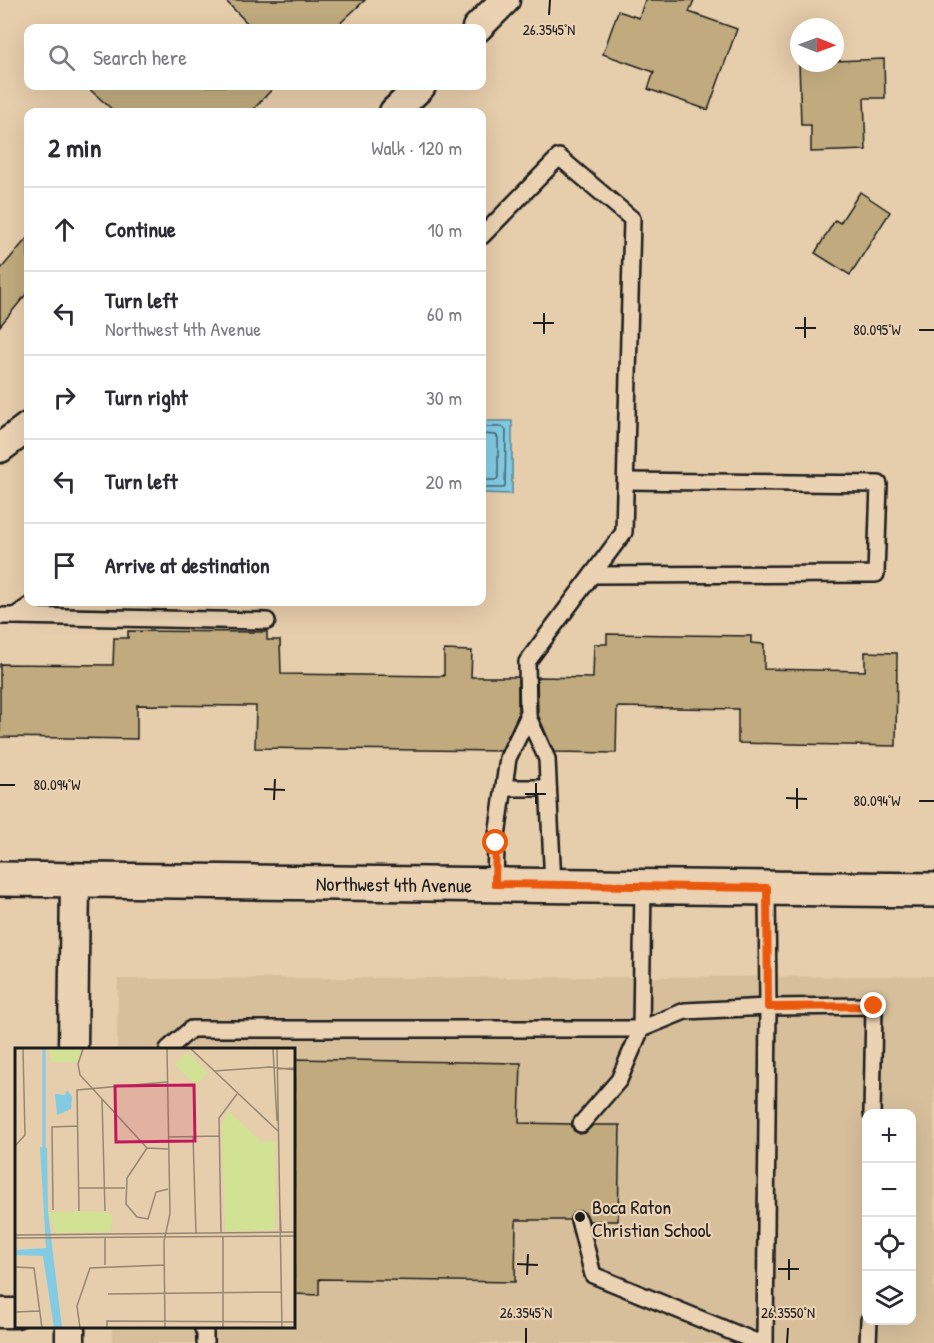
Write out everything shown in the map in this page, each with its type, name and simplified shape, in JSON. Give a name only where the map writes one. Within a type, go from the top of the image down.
[{"type":"street","points":[[481,24],[505,0]]},
{"type":"street","points":[[398,108],[417,90]]},
{"type":"street","points":[[0,448],[24,430]]},
{"type":"street","name":"Northwest 4th Avenue","points":[[0,879],[934,890]]},
{"type":"street","points":[[73,1048],[75,880]]},
{"type":"lane","points":[[486,232],[559,157],[633,219],[624,532],[526,662],[528,717],[547,759],[553,885]]},
{"type":"lane","points":[[592,575],[876,574],[879,484],[626,481]]},
{"type":"lane","points":[[8,616],[27,606]]},
{"type":"lane","points":[[8,616],[267,621]]},
{"type":"lane","points":[[495,884],[496,843],[508,758],[528,717]]},
{"type":"lane","points":[[504,788],[548,788]]},
{"type":"lane","points":[[581,1124],[619,1080],[641,1029],[643,886]]},
{"type":"lane","points":[[765,1343],[767,888]]},
{"type":"lane","points":[[169,1048],[191,1029],[641,1029],[684,1011],[874,1006],[872,1109]]},
{"type":"lane","points":[[579,1220],[593,1275],[759,1343]]},
{"type":"lane","points":[[868,1343],[869,1325]]},
{"type":"lane","points":[[203,1328],[205,1343]]},
{"type":"shaded area","name":"Boca Raton Christian School","points":[[934,976],[934,1343],[112,1343],[112,1328],[296,1328],[296,1048],[117,1048],[118,979]]},
{"type":"water","points":[[486,421],[512,421],[512,494],[486,493]]},
{"type":"building","points":[[225,0],[365,0],[339,24],[248,24]]},
{"type":"building","points":[[645,0],[694,0],[689,12],[737,29],[708,110],[648,89],[654,72],[603,54],[618,11],[639,18]]},
{"type":"building","points":[[884,59],[885,98],[864,98],[866,150],[811,152],[811,125],[801,125],[799,72],[844,72],[844,61]]},
{"type":"building","points":[[90,90],[271,90],[255,108],[111,108]]},
{"type":"building","points":[[860,192],[890,212],[850,275],[815,253],[835,220],[840,223]]},
{"type":"building","points":[[24,242],[24,297],[0,326],[0,270]]},
{"type":"building","points":[[128,631],[267,632],[267,640],[280,640],[281,674],[444,676],[444,650],[472,651],[471,677],[518,677],[518,715],[501,751],[255,748],[256,706],[137,705],[137,739],[0,737],[0,664],[113,665],[114,638],[128,638]]},
{"type":"building","points":[[607,634],[751,636],[751,643],[764,644],[764,669],[865,671],[865,652],[897,653],[896,746],[738,743],[738,709],[617,707],[616,753],[554,752],[538,715],[537,677],[593,678],[594,644],[607,644]]},
{"type":"building","name":"Boca Raton Christian School","points":[[296,1059],[521,1063],[519,1123],[571,1124],[574,1131],[580,1134],[585,1133],[593,1125],[620,1125],[618,1221],[589,1221],[586,1214],[581,1211],[573,1213],[570,1220],[516,1220],[515,1282],[319,1279],[319,1295],[296,1294]]},
{"type":"place","name":"Boca Raton Christian School","points":[[580,1217]]},
{"type":"route","points":[[496,843],[495,884],[767,888],[768,1007],[874,1006]]}]
